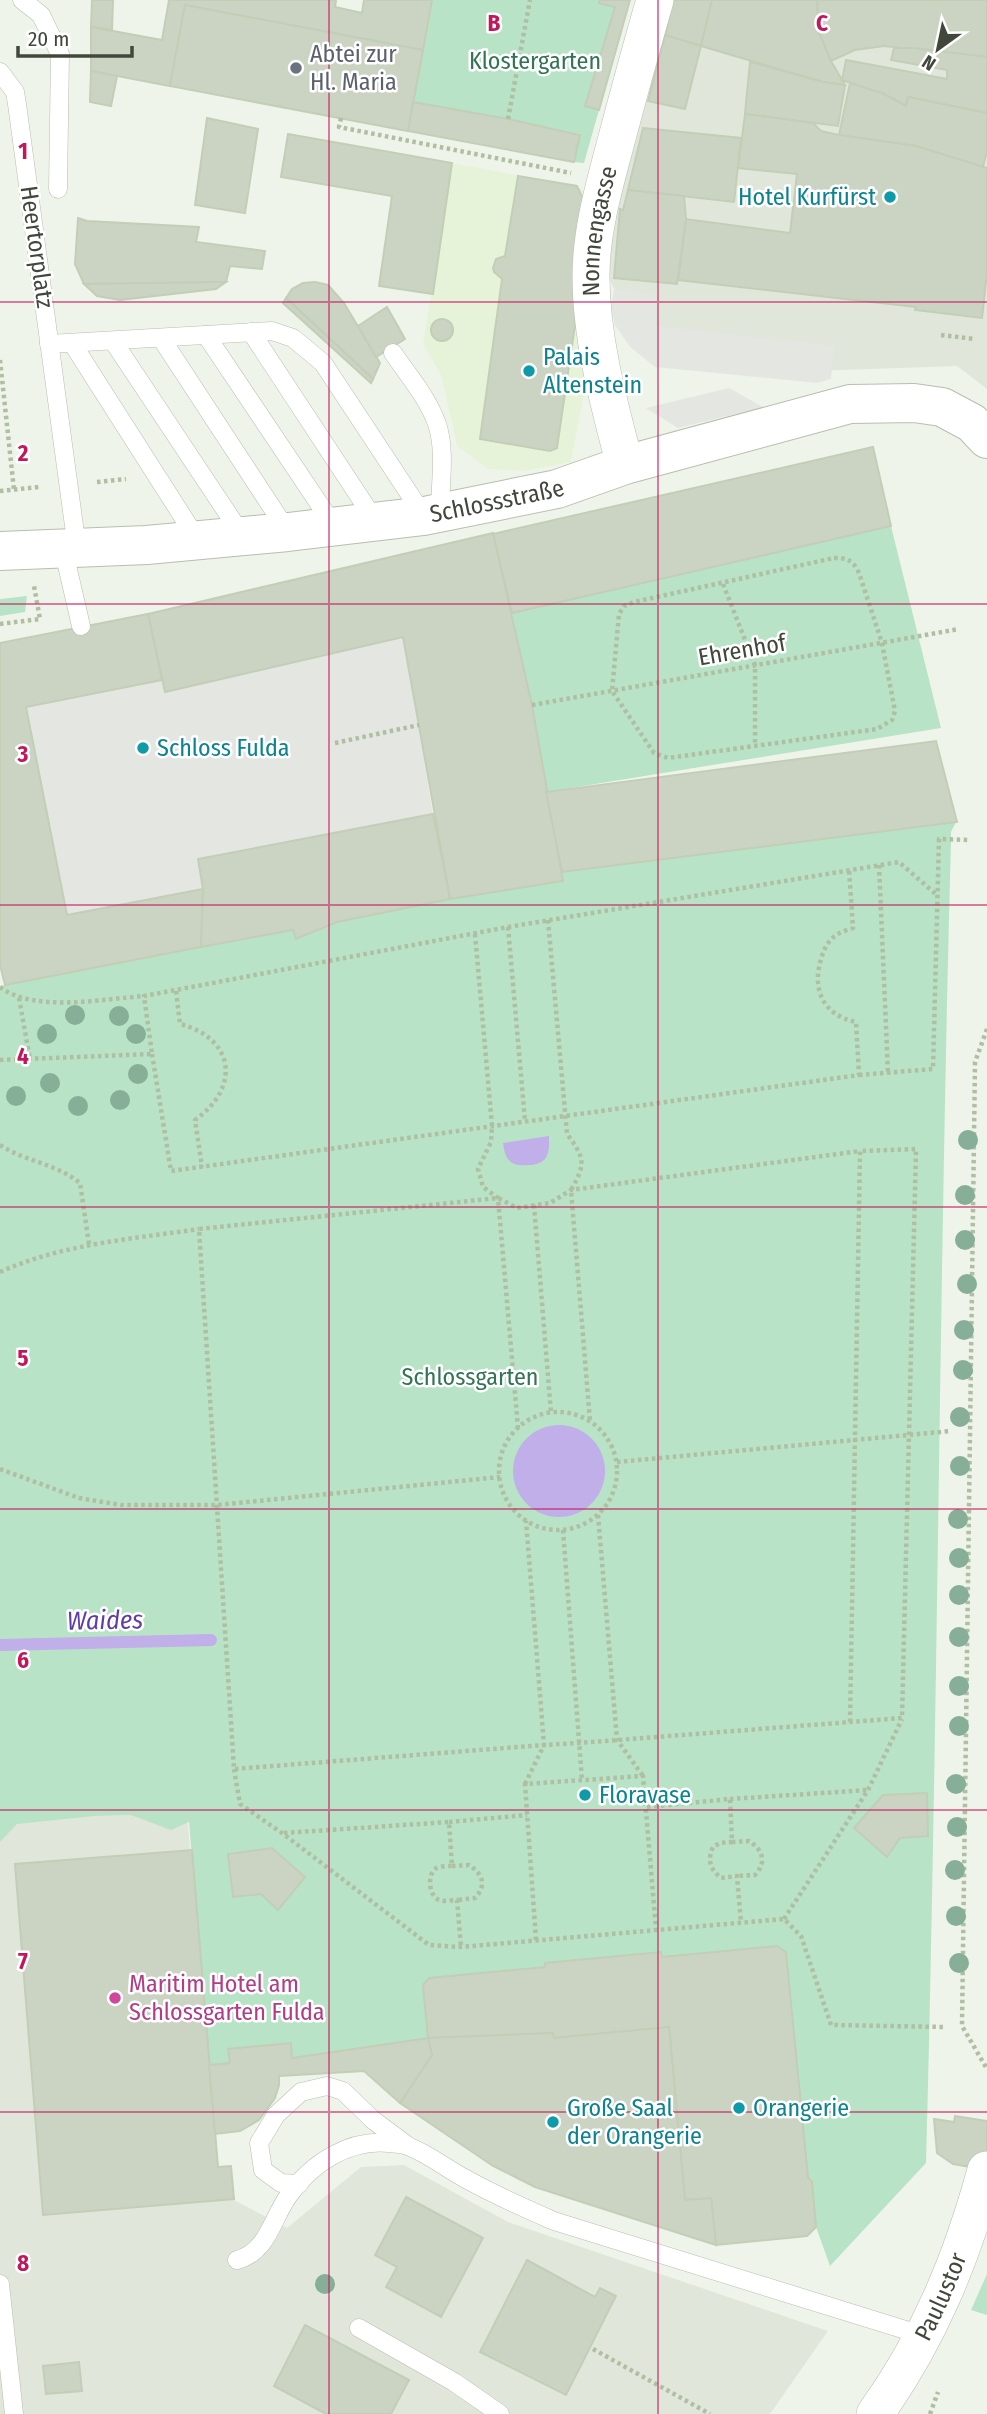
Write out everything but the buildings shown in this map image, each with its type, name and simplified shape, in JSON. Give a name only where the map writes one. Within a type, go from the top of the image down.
[{"type":"street","name":"Nonnengasse","points":[[625,465],[610,408],[593,311],[591,273],[595,229],[606,180],[655,0]]},
{"type":"street","name":"Schlossstraße","points":[[0,551],[147,545],[288,532],[432,514],[557,489],[625,465],[850,404],[914,403],[942,407],[984,429]]},
{"type":"street","name":"Paulustor","points":[[875,2414],[900,2380],[925,2336],[957,2266],[986,2170]]},
{"type":"lane","points":[[22,0],[41,15],[60,54],[58,189]]},
{"type":"lane","name":"Heertorplatz","points":[[0,72],[15,92],[17,104],[49,344],[70,548],[81,626]]},
{"type":"lane","name":"Heertorplatz","points":[[49,344],[272,331],[293,338],[323,363],[432,514]]},
{"type":"lane","points":[[251,332],[376,522]]},
{"type":"lane","points":[[206,335],[334,526]]},
{"type":"lane","points":[[160,338],[288,532]]},
{"type":"lane","points":[[113,341],[242,535]]},
{"type":"lane","points":[[72,343],[197,539]]},
{"type":"lane","points":[[393,353],[430,407],[438,426],[441,454],[432,514]]},
{"type":"lane","points":[[299,2184],[281,2183],[264,2170],[259,2143],[276,2115],[301,2092],[327,2086],[343,2091],[373,2120],[408,2146],[510,2203],[554,2221],[925,2336]]},
{"type":"lane","points":[[237,2260],[248,2257],[262,2244],[289,2195],[310,2171],[328,2158],[356,2145],[379,2142],[408,2146]]},
{"type":"lane","points":[[0,2284],[14,2414]]},
{"type":"lane","points":[[359,2329],[454,2382],[500,2414]]},
{"type":"path","points":[[508,118],[530,0]]},
{"type":"path","points":[[341,118],[339,127],[606,180]]},
{"type":"path","points":[[941,335],[975,339]]},
{"type":"path","points":[[0,360],[14,490]]},
{"type":"path","points":[[92,483],[131,477]]},
{"type":"path","points":[[0,491],[39,487]]},
{"type":"path","points":[[834,558],[845,558],[854,563],[882,643],[895,711],[892,720],[885,726],[755,746],[661,757],[654,753],[612,691],[619,614],[624,606],[723,584],[834,558]]},
{"type":"path","points":[[0,624],[40,619],[34,582]]},
{"type":"path","points":[[723,584],[755,665],[755,746]]},
{"type":"path","name":"Ehrenhof","points":[[532,705],[959,629]]},
{"type":"path","points":[[335,743],[419,725]]},
{"type":"path","points":[[144,996],[171,1171],[859,1075],[933,1069],[939,839],[969,839]]},
{"type":"path","points":[[0,987],[19,998],[40,1003],[144,996],[508,927],[899,862],[938,896]]},
{"type":"path","points":[[879,865],[888,1073]]},
{"type":"path","points":[[849,869],[853,928],[837,934],[827,944],[817,971],[819,992],[826,1006],[843,1019],[856,1022],[859,1075]]},
{"type":"path","points":[[548,920],[567,1134],[581,1153],[582,1171],[571,1190],[590,1421]]},
{"type":"path","points":[[508,927],[525,1121]]},
{"type":"path","points":[[475,933],[492,1126],[491,1142],[478,1169],[483,1187],[517,1208],[550,1203],[571,1190],[860,1151],[916,1149],[902,1718],[868,1790],[784,1919]]},
{"type":"path","points":[[176,991],[180,1024],[200,1031],[215,1044],[223,1055],[226,1069],[225,1085],[219,1097],[211,1109],[195,1120],[202,1167]]},
{"type":"path","points":[[19,998],[30,1059]]},
{"type":"path","points":[[987,1029],[975,1062],[962,2026],[987,2069]]},
{"type":"path","points":[[0,1060],[152,1054]]},
{"type":"path","points":[[0,1145],[11,1152],[65,1171],[80,1183],[89,1244]]},
{"type":"path","points":[[850,1722],[860,1151]]},
{"type":"path","points":[[0,1272],[23,1261],[89,1244],[199,1229],[498,1198]]},
{"type":"path","points":[[498,1198],[518,1428]]},
{"type":"path","points":[[534,1205],[551,1413]]},
{"type":"path","points":[[199,1229],[234,1769],[240,1804],[429,1945],[461,1947],[784,1919]]},
{"type":"path","points":[[551,1413],[573,1414],[590,1421],[610,1441],[617,1462],[615,1488],[607,1505],[584,1524],[563,1530],[538,1527],[526,1520],[507,1501],[500,1477],[504,1449],[518,1428],[538,1416],[551,1413]]},
{"type":"path","points":[[617,1462],[950,1431]]},
{"type":"path","points":[[0,1469],[79,1498],[110,1504],[218,1505],[500,1477]]},
{"type":"path","points":[[598,1515],[617,1740],[643,1776],[656,1929]]},
{"type":"path","points":[[526,1520],[544,1745],[525,1784],[536,1940]]},
{"type":"path","points":[[563,1530],[582,1780]]},
{"type":"path","points":[[234,1769],[902,1718]]},
{"type":"path","points":[[525,1784],[643,1776]]},
{"type":"path","points":[[647,1807],[730,1798],[868,1790]]},
{"type":"path","points":[[730,1798],[732,1842]]},
{"type":"path","points":[[282,1833],[527,1815]]},
{"type":"path","points":[[449,1822],[452,1866]]},
{"type":"path","points":[[749,1841],[760,1850],[763,1862],[755,1875],[737,1876],[721,1878],[715,1873],[710,1860],[713,1847],[720,1843],[749,1841]]},
{"type":"path","points":[[469,1865],[483,1879],[483,1885],[475,1898],[457,1900],[436,1899],[430,1884],[436,1868],[469,1865]]},
{"type":"path","points":[[737,1876],[741,1923]]},
{"type":"path","points":[[457,1900],[461,1947]]},
{"type":"path","points":[[784,1919],[801,1936],[831,2025],[946,2027]]},
{"type":"path","points":[[593,2349],[710,2414]]},
{"type":"shaded area","points":[[666,0],[987,0],[987,389],[957,366],[813,371],[661,350],[625,315],[607,273],[611,212]]},
{"type":"shaded area","points":[[452,163],[577,186],[611,212],[607,273],[571,462],[526,471],[488,469],[457,446],[441,375],[423,344]]},
{"type":"shaded area","points":[[614,289],[657,296],[656,326],[834,346],[831,379],[817,383],[655,367],[630,347],[615,325],[611,308]]},
{"type":"shaded area","points":[[729,388],[763,407],[678,428],[646,408]]},
{"type":"shaded area","points":[[403,637],[433,814],[198,859],[203,889],[67,915],[26,707],[92,690],[162,680],[165,691]]},
{"type":"shaded area","points":[[549,1136],[548,1154],[538,1163],[518,1165],[510,1161],[505,1154],[503,1143]]},
{"type":"shaded area","points":[[559,1425],[576,1429],[591,1439],[601,1454],[605,1471],[601,1488],[591,1503],[576,1513],[559,1517],[542,1513],[527,1503],[517,1488],[513,1471],[517,1454],[527,1439],[542,1429]]},
{"type":"shaded area","points":[[184,1780],[218,2166],[231,2166],[234,2200],[287,2228],[361,2167],[404,2165],[508,2222],[828,2331],[770,2414],[0,2414],[0,1798]]},
{"type":"green space","name":"Klostergarten","points":[[432,0],[600,0],[600,3],[615,7],[586,106],[599,110],[584,163],[574,162],[580,134],[413,102]]},
{"type":"green space","points":[[891,526],[941,728],[546,792],[532,705],[512,613]]},
{"type":"green space","points":[[27,596],[25,612],[0,616],[0,599]]},
{"type":"green space","name":"Schlossgarten","points":[[956,822],[951,832],[947,1005],[926,2163],[830,2266],[816,2227],[808,2177],[786,1952],[777,1946],[662,1957],[661,1952],[429,1978],[423,1985],[428,2038],[292,2058],[290,2043],[229,2049],[230,2063],[209,2065],[189,1822],[171,1830],[131,1815],[17,1824],[0,1842],[0,986],[293,930],[297,939],[337,922],[450,899],[562,881],[562,872]]},
{"type":"green space","points":[[987,2274],[987,2315],[971,2310]]},
{"type":"waterway","name":"Waides","points":[[0,1645],[211,1640]]},
{"type":"place","name":"Abtei zur Hl. Maria","points":[[296,68]]},
{"type":"place","name":"Hotel Kurfürst","points":[[890,197]]},
{"type":"place","name":"Palais Altenstein","points":[[529,371]]},
{"type":"place","name":"Schloss Fulda","points":[[143,748]]},
{"type":"place","name":"Floravase","points":[[585,1795]]},
{"type":"place","name":"Maritim Hotel am Schlossgarten Fulda","points":[[115,1998]]},
{"type":"place","name":"Orangerie","points":[[739,2108]]},
{"type":"place","name":"Große Saal der Orangerie","points":[[553,2122]]}]
